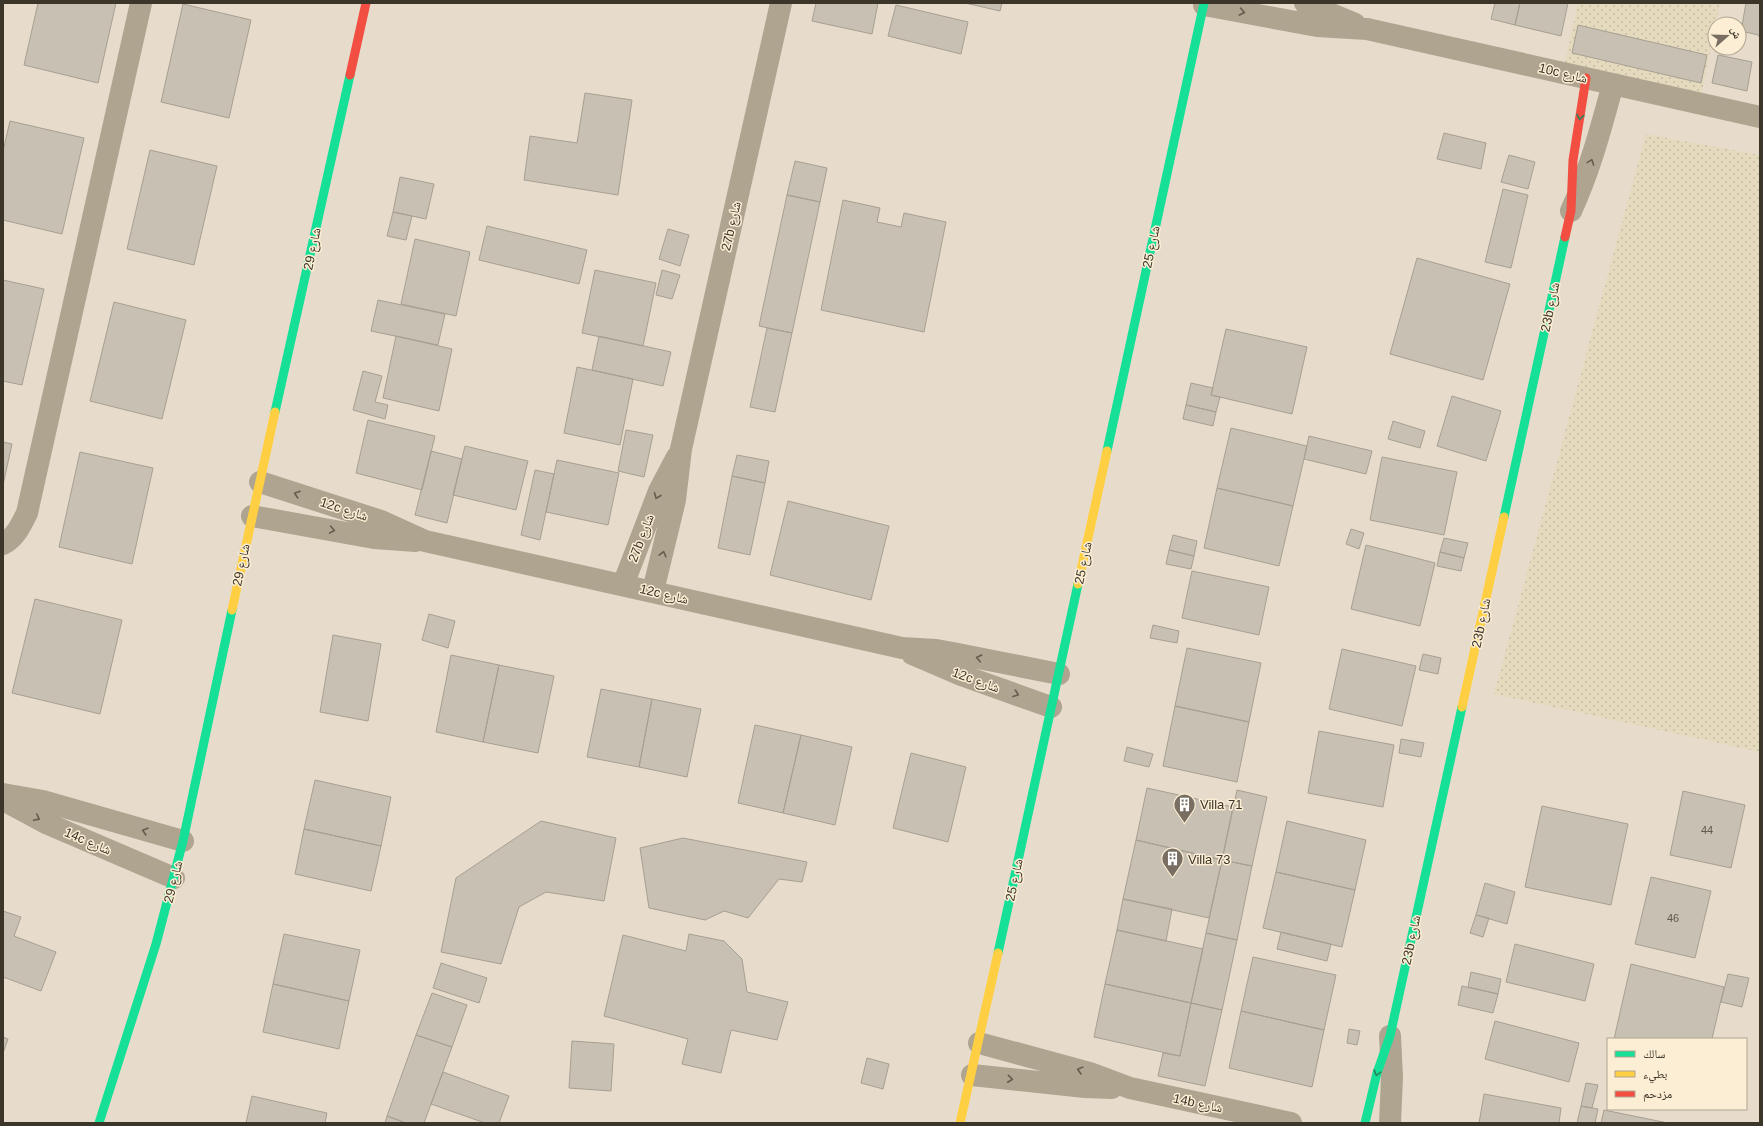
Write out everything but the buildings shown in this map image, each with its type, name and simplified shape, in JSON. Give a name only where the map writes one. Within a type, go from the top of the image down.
[{"type":"street","points":[[3,544],[7,542],[19,529],[27,513],[141,3]]},
{"type":"street","name":"شارع 29","points":[[98,1123],[156,944],[183,841],[197,767],[366,3]]},
{"type":"street","name":"27b شارع","points":[[653,592],[675,500],[681,449],[781,3]]},
{"type":"street","name":"10c شارع","points":[[1305,3],[1367,29]]},
{"type":"street","name":"10c شارع","points":[[1204,4],[1317,26],[1367,29],[1760,117]]},
{"type":"street","name":"شارع 25","points":[[960,1123],[979,1043],[1204,4]]},
{"type":"street","name":"23b شارع","points":[[1365,1123],[1377,1073],[1390,1036],[1571,211],[1573,160],[1586,78]]},
{"type":"street","name":"23b شارع","points":[[1571,211],[1584,182],[1594,153],[1614,84]]},
{"type":"street","name":"27b شارع","points":[[623,585],[659,491],[681,449]]},
{"type":"street","name":"12c شارع","points":[[260,482],[381,521],[425,541]]},
{"type":"street","name":"12c شارع","points":[[252,516],[374,538],[425,541],[902,648],[936,650],[1059,674]]},
{"type":"street","name":"12c شارع","points":[[902,648],[950,671],[1051,707]]},
{"type":"street","name":"14c شارع","points":[[3,794],[43,801],[183,841]]},
{"type":"street","name":"14c شارع","points":[[3,800],[48,824],[174,878]]},
{"type":"street","name":"23b شارع","points":[[1390,1036],[1392,1071],[1390,1123]]},
{"type":"street","name":"14b شارع","points":[[979,1043],[1090,1073],[1130,1088],[1291,1123]]},
{"type":"street","name":"14b شارع","points":[[972,1075],[1085,1087],[1130,1088]]},
{"type":"sand","points":[[1578,3],[1720,3],[1717,16],[1707,16],[1707,56],[1709,56],[1700,102],[1563,71]]},
{"type":"sand","points":[[1646,134],[1760,155],[1760,752],[1494,694]]},
{"type":"traffic: fast","points":[[1107,451],[1204,3]]},
{"type":"traffic: fast","points":[[275,412],[350,75]]},
{"type":"traffic: fast","points":[[1504,517],[1565,237]]},
{"type":"traffic: fast","points":[[998,953],[1078,584]]},
{"type":"traffic: fast","points":[[99,1123],[156,944],[183,841],[232,610]]},
{"type":"traffic: fast","points":[[1365,1123],[1377,1073],[1390,1036],[1462,707]]},
{"type":"traffic: slow","points":[[232,610],[275,412]]},
{"type":"traffic: slow","points":[[1078,584],[1107,451]]},
{"type":"traffic: slow","points":[[1462,707],[1504,517]]},
{"type":"traffic: slow","points":[[960,1123],[998,953]]},
{"type":"traffic: jam","points":[[350,75],[366,3]]},
{"type":"traffic: jam","points":[[1565,237],[1571,211],[1573,160],[1586,78]]},
{"type":"place","name":"Villa 71","points":[[1185,824]]},
{"type":"place","name":"Villa 73","points":[[1173,878]]}]
